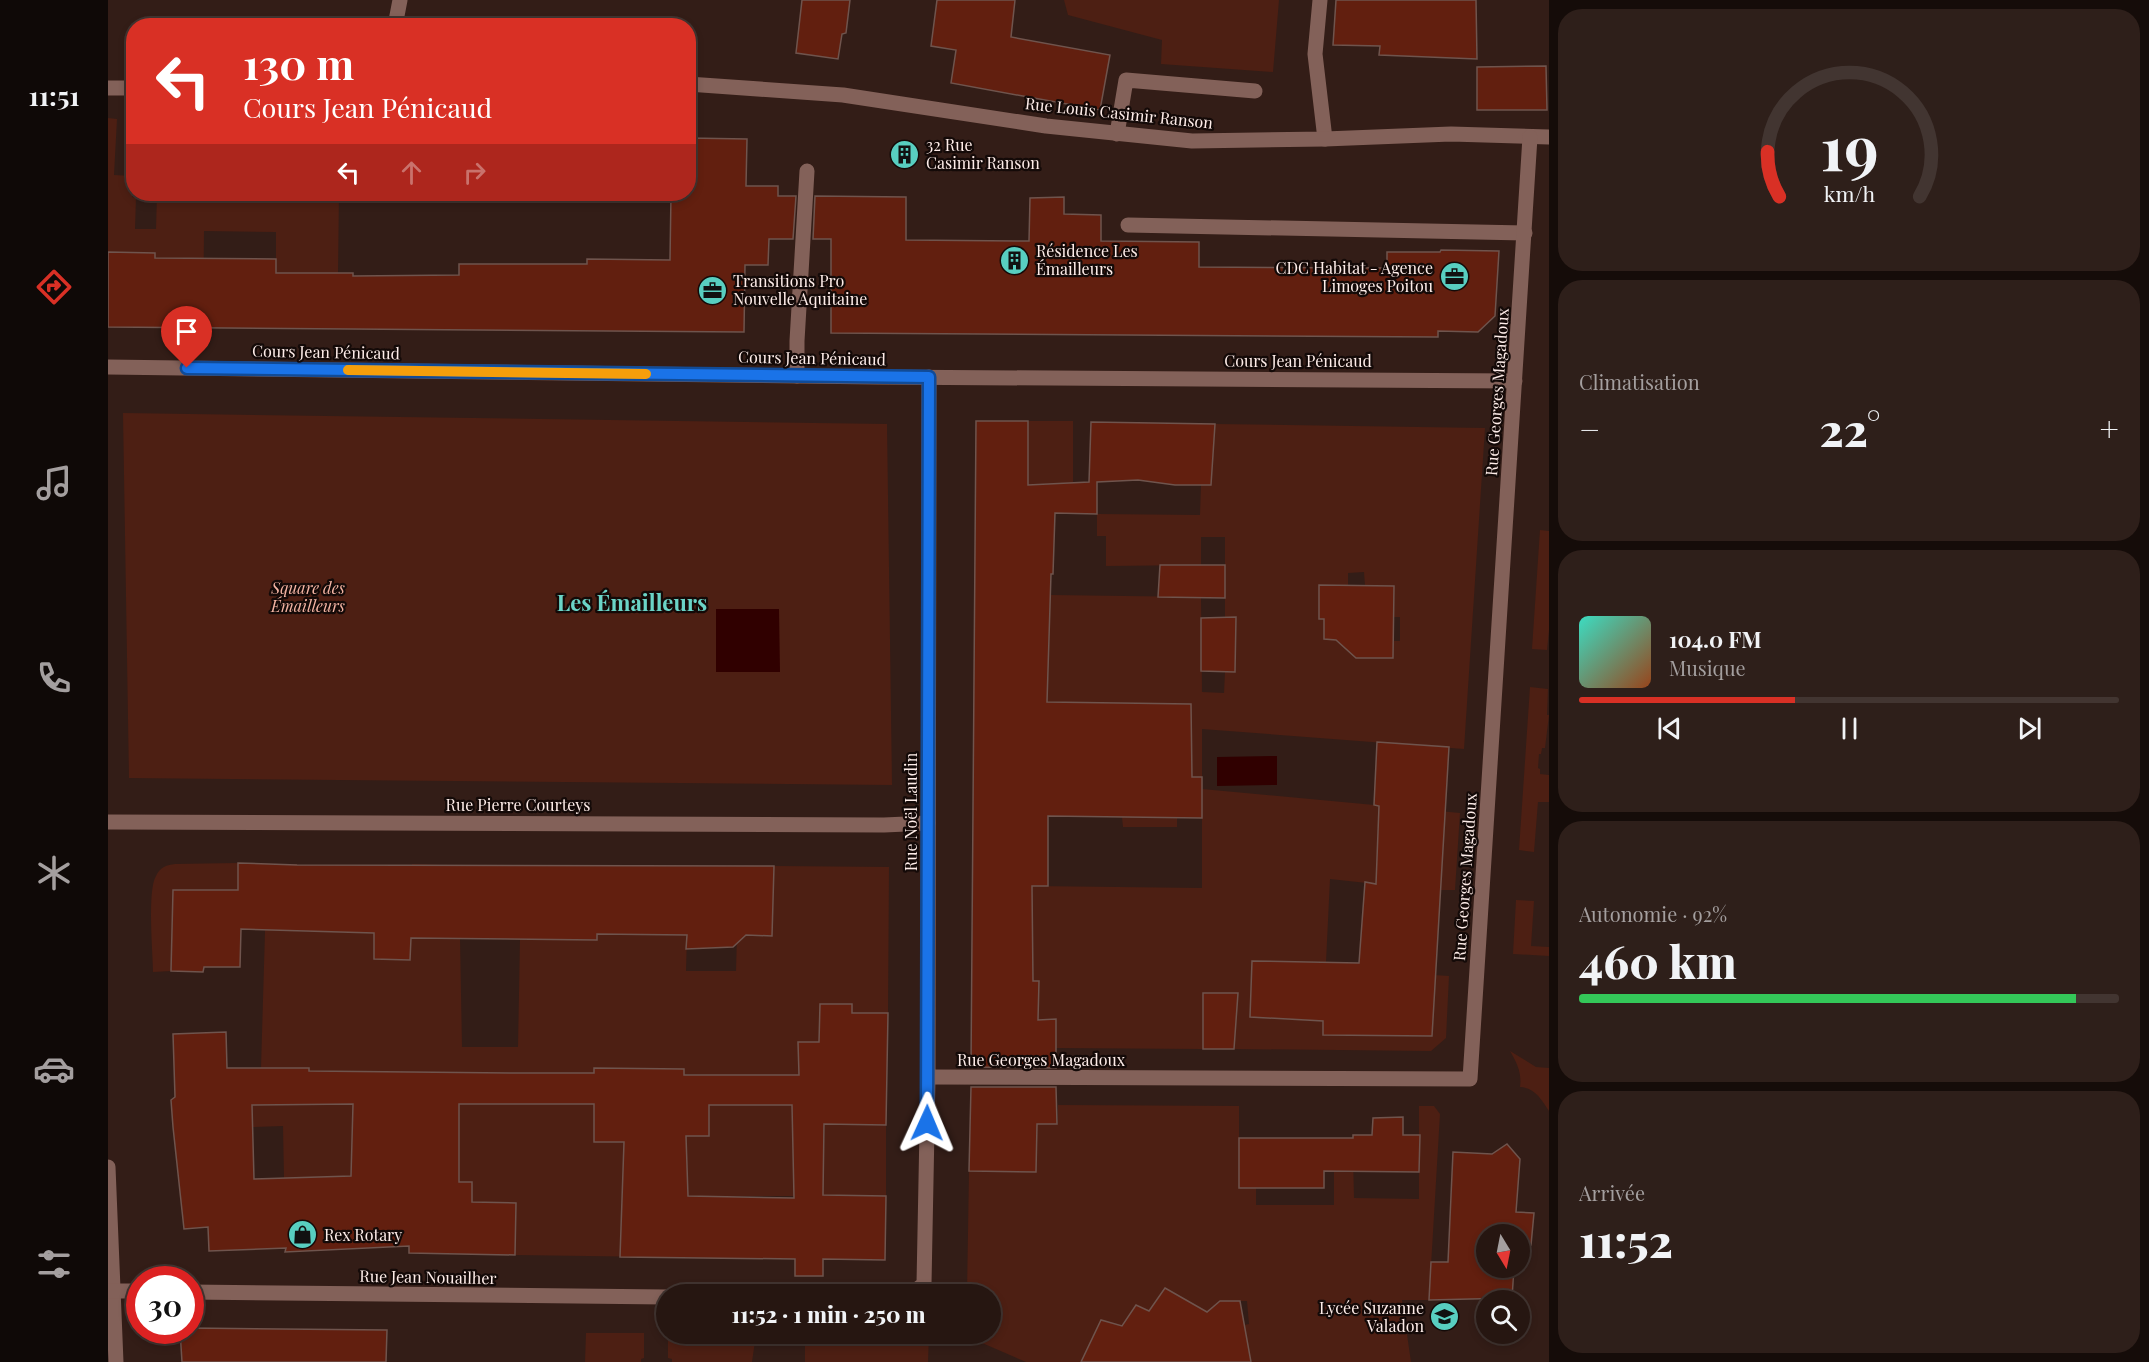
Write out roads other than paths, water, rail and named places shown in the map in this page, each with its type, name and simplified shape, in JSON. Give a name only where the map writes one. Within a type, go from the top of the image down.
[{"type":"street","points":[[397,18],[400,0]]},
{"type":"street","points":[[1320,0],[1315,54],[1325,140]]},
{"type":"street","points":[[1118,134],[1126,80],[1255,91]]},
{"type":"street","name":"Rue Louis Casimir Ranson","points":[[696,85],[843,96],[1046,126],[1192,141],[1325,140],[1451,134],[1549,136]]},
{"type":"street","points":[[108,87],[126,88]]},
{"type":"street","name":"Rue Georges Magadoux","points":[[928,1077],[1470,1079],[1530,137]]},
{"type":"street","points":[[798,376],[797,341],[807,171]]},
{"type":"street","points":[[1128,225],[1525,233]]},
{"type":"street","name":"Cours Jean Pénicaud","points":[[108,367],[798,376],[1515,381]]},
{"type":"street","name":"Rue Noël Laudin","points":[[924,1284],[928,1077],[929,377]]},
{"type":"street","name":"Rue Pierre Courteys","points":[[108,822],[872,825],[928,823]]},
{"type":"street","points":[[108,1167],[111,1291],[116,1362]]},
{"type":"street","name":"Rue Jean Nouailher","points":[[204,1292],[656,1298]]},
{"type":"place","name":"32 Rue Casimir Ranson","points":[[905,154]]},
{"type":"place","name":"Résidence Les Émailleurs","points":[[1015,260]]},
{"type":"place","name":"CDC Habitat - Agence Limoges Poitou","points":[[1454,277]]},
{"type":"place","name":"Transitions Pro Nouvelle Aquitaine","points":[[712,290]]},
{"type":"place","name":"Rex Rotary","points":[[303,1235]]},
{"type":"place","name":"Lycée Suzanne Valadon","points":[[1445,1317]]},
{"type":"district","name":"Les Émailleurs","points":[[632,603]]},
{"type":"park label","name":"Square des Émailleurs","points":[[308,597]]}]
